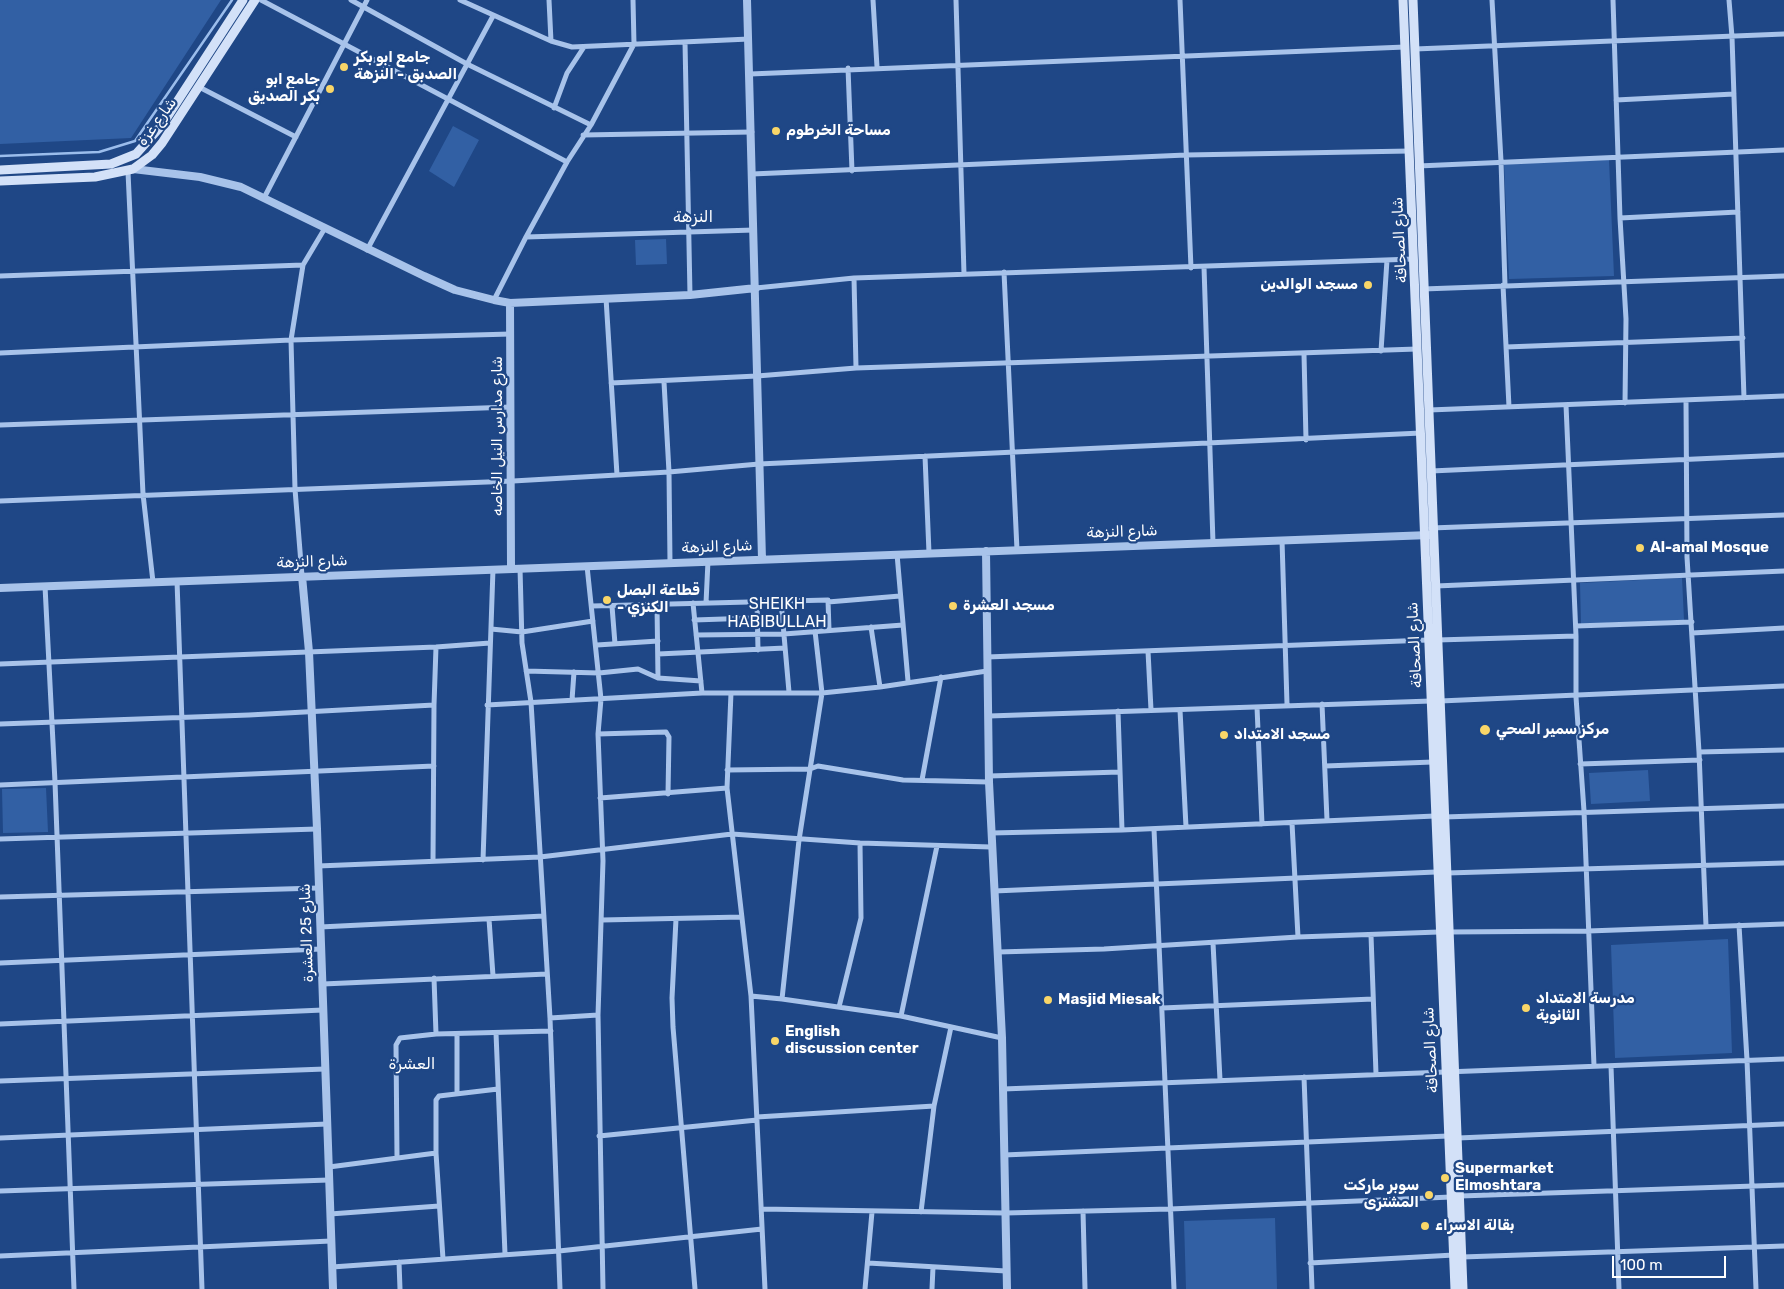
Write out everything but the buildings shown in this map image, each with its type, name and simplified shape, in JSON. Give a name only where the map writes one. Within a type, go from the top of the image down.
[{"type":"main road","name":"شارع غزة","points":[[0,170],[111,164],[136,154],[162,125],[242,0]]},
{"type":"main road","name":"شارع غزة","points":[[0,181],[95,177],[131,171],[152,155],[162,143],[255,0]]},
{"type":"main road","name":"شارع الصحافة","points":[[1403,0],[1423,289],[1435,531],[1436,586],[1433,640]]},
{"type":"main road","name":"شارع الصحافة","points":[[1413,0],[1415,50],[1413,151]]},
{"type":"main road","name":"شارع الصحافة","points":[[1414,166],[1414,259],[1423,531],[1433,640],[1436,701],[1439,817],[1436,872],[1448,1136],[1456,1196]]},
{"type":"main road","name":"شارع الصحافة","points":[[1436,701],[1433,762],[1446,873],[1456,1071],[1458,1256],[1463,1289]]},
{"type":"main road","name":"شارع الصحافة","points":[[1455,1289],[1458,1256]]},
{"type":"street","points":[[261,0],[567,162]]},
{"type":"street","points":[[350,0],[467,64],[591,125]]},
{"type":"street","points":[[264,198],[367,0]]},
{"type":"street","points":[[460,0],[551,41],[572,47],[584,48],[749,39]]},
{"type":"street","points":[[549,0],[551,41]]},
{"type":"street","points":[[494,300],[567,162],[591,125],[634,44],[633,0]]},
{"type":"street","points":[[747,0],[762,560]]},
{"type":"street","points":[[873,0],[877,67]]},
{"type":"street","points":[[956,0],[964,274]]},
{"type":"street","points":[[1180,0],[1191,268]]},
{"type":"street","points":[[1492,0],[1501,162],[1509,407]]},
{"type":"street","points":[[1613,0],[1620,218],[1626,319],[1624,344],[1626,403]]},
{"type":"street","points":[[1728,0],[1732,37],[1744,398]]},
{"type":"street","points":[[367,250],[493,16]]},
{"type":"street","points":[[1415,50],[1784,34]]},
{"type":"street","points":[[685,42],[690,295]]},
{"type":"street","points":[[750,74],[848,68],[1405,47]]},
{"type":"street","points":[[554,108],[567,74],[584,48]]},
{"type":"street","points":[[848,68],[852,171]]},
{"type":"street","points":[[199,87],[296,137]]},
{"type":"street","points":[[1616,100],[1734,94]]},
{"type":"street","points":[[583,135],[752,132]]},
{"type":"street","points":[[1414,166],[1784,150]]},
{"type":"street","points":[[752,174],[1186,155],[1413,151]]},
{"type":"street","points":[[153,582],[142,494],[131,171],[222,181],[241,187],[367,250],[455,290],[510,303],[690,295],[854,278],[1414,259]]},
{"type":"street","points":[[1620,218],[1738,212]]},
{"type":"street","points":[[302,576],[295,489],[291,340],[303,265],[325,228]]},
{"type":"street","points":[[526,237],[754,230]]},
{"type":"street","points":[[1381,350],[1387,260]]},
{"type":"street","points":[[0,276],[303,265]]},
{"type":"street","points":[[1204,267],[1213,543]]},
{"type":"street","points":[[1004,272],[1017,550]]},
{"type":"street","points":[[1423,289],[1784,276]]},
{"type":"street","points":[[854,278],[856,368]]},
{"type":"street","points":[[606,298],[617,475]]},
{"type":"street","name":"شارع مدارس النيل الخاصه","points":[[510,303],[515,569]]},
{"type":"street","points":[[0,353],[291,340],[510,334]]},
{"type":"street","points":[[1506,347],[1742,338]]},
{"type":"street","points":[[611,383],[664,382],[856,368],[1207,358],[1417,349]]},
{"type":"street","points":[[1304,354],[1306,440]]},
{"type":"street","points":[[664,382],[669,472],[670,563]]},
{"type":"street","points":[[1428,410],[1784,396]]},
{"type":"street","points":[[1686,400],[1688,576],[1700,760],[1706,926]]},
{"type":"street","points":[[1566,405],[1576,626],[1576,697],[1584,811],[1594,1066]]},
{"type":"street","points":[[0,425],[511,407]]},
{"type":"street","points":[[0,501],[513,481],[669,472],[759,464],[1306,440],[1420,433]]},
{"type":"street","points":[[925,456],[929,553]]},
{"type":"street","points":[[1431,471],[1784,456]]},
{"type":"street","points":[[1435,531],[1571,523],[1784,515]]},
{"type":"street","name":"شارع النزهة","points":[[0,588],[1213,543],[1435,531]]},
{"type":"street","points":[[1282,540],[1287,704]]},
{"type":"street","points":[[986,551],[989,779],[1002,1038],[1007,1289]]},
{"type":"street","points":[[897,554],[908,682]]},
{"type":"street","points":[[706,603],[708,562]]},
{"type":"street","points":[[587,566],[597,645],[601,699],[598,734],[602,850],[602,920],[598,1015],[603,1289]]},
{"type":"street","points":[[483,860],[493,569]]},
{"type":"street","points":[[515,569],[531,702],[551,1031],[560,1289]]},
{"type":"street","points":[[1436,586],[1784,571]]},
{"type":"street","name":"شارع 25 العشرة","points":[[302,576],[312,711],[333,1289]]},
{"type":"street","points":[[177,581],[202,1289]]},
{"type":"street","points":[[45,586],[65,1020],[74,1289]]},
{"type":"street","points":[[592,606],[828,600],[828,602],[900,596]]},
{"type":"street","points":[[782,601],[788,692]]},
{"type":"street","points":[[757,602],[758,650]]},
{"type":"street","points":[[828,602],[829,630]]},
{"type":"street","points":[[693,604],[702,693]]},
{"type":"street","points":[[657,605],[658,678]]},
{"type":"street","points":[[612,606],[615,644]]},
{"type":"street","points":[[694,620],[783,617]]},
{"type":"street","points":[[491,629],[522,632],[593,622]]},
{"type":"street","points":[[1576,626],[1692,622]]},
{"type":"street","points":[[696,635],[784,634],[903,625]]},
{"type":"street","points":[[871,627],[880,687]]},
{"type":"street","points":[[1692,633],[1784,628]]},
{"type":"street","points":[[782,998],[799,840],[822,693],[815,631]]},
{"type":"street","points":[[987,657],[1576,636]]},
{"type":"street","points":[[597,645],[658,641]]},
{"type":"street","points":[[0,664],[436,647],[490,643]]},
{"type":"street","points":[[434,862],[436,647]]},
{"type":"street","points":[[658,654],[785,648]]},
{"type":"street","points":[[1148,651],[1150,710]]},
{"type":"street","points":[[526,670],[599,672],[638,669],[658,678],[701,681]]},
{"type":"street","points":[[487,705],[702,693],[822,693],[880,687],[987,671]]},
{"type":"street","points":[[572,700],[574,672]]},
{"type":"street","points":[[922,780],[941,677]]},
{"type":"street","points":[[989,716],[1257,707],[1287,704],[1576,697],[1784,686]]},
{"type":"street","points":[[731,693],[727,788],[751,996],[764,1289]]},
{"type":"street","points":[[1322,704],[1327,820]]},
{"type":"street","points":[[0,724],[434,705]]},
{"type":"street","points":[[1257,707],[1262,824]]},
{"type":"street","points":[[1180,710],[1186,827]]},
{"type":"street","points":[[1118,712],[1122,830]]},
{"type":"street","points":[[598,734],[666,732],[669,737],[668,794]]},
{"type":"street","points":[[1699,752],[1784,750]]},
{"type":"street","points":[[1580,764],[1700,760]]},
{"type":"street","points":[[1325,766],[1433,762]]},
{"type":"street","points":[[0,785],[434,766]]},
{"type":"street","points":[[727,770],[810,768],[818,766],[903,780],[989,779],[1120,772]]},
{"type":"street","points":[[600,798],[727,788]]},
{"type":"street","points":[[991,833],[1154,829],[1327,820],[1584,811],[1784,806]]},
{"type":"street","points":[[1292,823],[1298,937]]},
{"type":"street","points":[[0,839],[317,829]]},
{"type":"street","points":[[1154,829],[1174,1289]]},
{"type":"street","points":[[318,866],[540,857],[732,834],[799,840],[992,847]]},
{"type":"street","points":[[839,1007],[861,918],[860,843]]},
{"type":"street","points":[[901,1016],[937,846]]},
{"type":"street","points":[[1446,873],[1784,863]]},
{"type":"street","points":[[994,891],[1436,872]]},
{"type":"street","points":[[0,897],[188,890],[319,888]]},
{"type":"street","points":[[320,927],[544,916]]},
{"type":"street","points":[[602,920],[742,917]]},
{"type":"street","points":[[489,919],[493,976]]},
{"type":"street","points":[[676,919],[672,998],[695,1289]]},
{"type":"street","points":[[1449,932],[1588,931],[1784,924]]},
{"type":"street","points":[[1739,925],[1747,1060],[1756,1289]]},
{"type":"street","points":[[998,952],[1439,932]]},
{"type":"street","points":[[1370,935],[1376,1074]]},
{"type":"street","points":[[1213,943],[1220,1080]]},
{"type":"street","points":[[0,964],[62,959],[321,949]]},
{"type":"street","points":[[323,984],[547,974]]},
{"type":"street","points":[[434,978],[436,1034]]},
{"type":"street","points":[[751,996],[782,998],[901,1016],[1002,1038]]},
{"type":"street","points":[[1162,1008],[1373,999]]},
{"type":"street","points":[[0,1024],[323,1010]]},
{"type":"street","points":[[550,1018],[598,1015]]},
{"type":"street","points":[[921,1212],[934,1106],[951,1027]]},
{"type":"street","points":[[397,1157],[396,1041],[404,1036],[551,1031]]},
{"type":"street","points":[[496,1033],[504,1254]]},
{"type":"street","points":[[457,1034],[457,1093]]},
{"type":"street","points":[[1003,1089],[1784,1059]]},
{"type":"street","points":[[1611,1066],[1619,1289]]},
{"type":"street","points":[[0,1081],[326,1069]]},
{"type":"street","points":[[1304,1077],[1312,1289]]},
{"type":"street","points":[[443,1259],[436,1153],[437,1098],[457,1093],[498,1089]]},
{"type":"street","points":[[599,1136],[757,1118],[934,1106]]},
{"type":"street","points":[[0,1138],[327,1124]]},
{"type":"street","points":[[1458,1138],[1784,1124]]},
{"type":"street","points":[[1004,1155],[1448,1136]]},
{"type":"street","points":[[329,1167],[436,1153]]},
{"type":"street","points":[[0,1191],[198,1186],[329,1180]]},
{"type":"street","points":[[761,1209],[1005,1213],[1170,1209],[1456,1196],[1784,1185]]},
{"type":"street","points":[[330,1214],[439,1206]]},
{"type":"street","points":[[1083,1211],[1084,1289]]},
{"type":"street","points":[[865,1289],[872,1212]]},
{"type":"street","points":[[332,1267],[559,1251],[762,1229]]},
{"type":"street","points":[[0,1256],[331,1241]]},
{"type":"street","points":[[1310,1263],[1458,1256],[1618,1253],[1784,1246]]},
{"type":"street","points":[[399,1262],[400,1289]]},
{"type":"street","points":[[868,1263],[1006,1271]]},
{"type":"street","points":[[932,1289],[933,1267]]},
{"type":"shaded area","points":[[0,0],[221,0],[131,138],[0,144]]},
{"type":"shaded area","points":[[453,126],[479,140],[454,187],[429,171]]},
{"type":"shaded area","points":[[1609,160],[1614,276],[1509,279],[1504,164]]},
{"type":"shaded area","points":[[666,239],[667,264],[636,265],[635,240]]},
{"type":"shaded area","points":[[1682,578],[1684,620],[1581,624],[1580,583]]},
{"type":"shaded area","points":[[1648,770],[1650,801],[1591,804],[1589,773]]},
{"type":"shaded area","points":[[46,788],[48,832],[3,833],[2,789]]},
{"type":"shaded area","points":[[1728,939],[1732,1053],[1615,1058],[1611,945]]},
{"type":"shaded area","points":[[1275,1218],[1277,1289],[1186,1289],[1184,1221]]},
{"type":"waterway","points":[[0,156],[99,152],[135,141],[232,0]]},
{"type":"place","name":"جامع ابو بكر الصدبق - النزهة","points":[[344,67]]},
{"type":"place","name":"جامع ابو بكر الصديق","points":[[330,89]]},
{"type":"place","name":"مساحة الخرطوم","points":[[776,131]]},
{"type":"place","name":"مسجد الوالدين","points":[[1368,285]]},
{"type":"place","name":"Al-amal Mosque","points":[[1640,548]]},
{"type":"place","name":"قطاعة البصل - الكنزي","points":[[607,600]]},
{"type":"place","name":"مسجد العشرة","points":[[953,606]]},
{"type":"place","name":"مركز سمير الصحي","points":[[1485,730]]},
{"type":"place","name":"مسجد الامتداد","points":[[1224,735]]},
{"type":"place","name":"Masjid Miesak","points":[[1048,1000]]},
{"type":"place","name":"مدرسة الامتداد الثانوية","points":[[1526,1008]]},
{"type":"place","name":"English discussion center","points":[[775,1041]]},
{"type":"place","name":"Supermarket Elmoshtara","points":[[1445,1178]]},
{"type":"place","name":"سوبر ماركت المشترى","points":[[1429,1195]]},
{"type":"place","name":"بقالة الاسراء","points":[[1425,1226]]},
{"type":"district","name":"النزهة","points":[[693,217]]},
{"type":"district","name":"SHEIKH HABIBULLAH","points":[[777,613]]},
{"type":"district","name":"العشرة","points":[[412,1064]]}]
